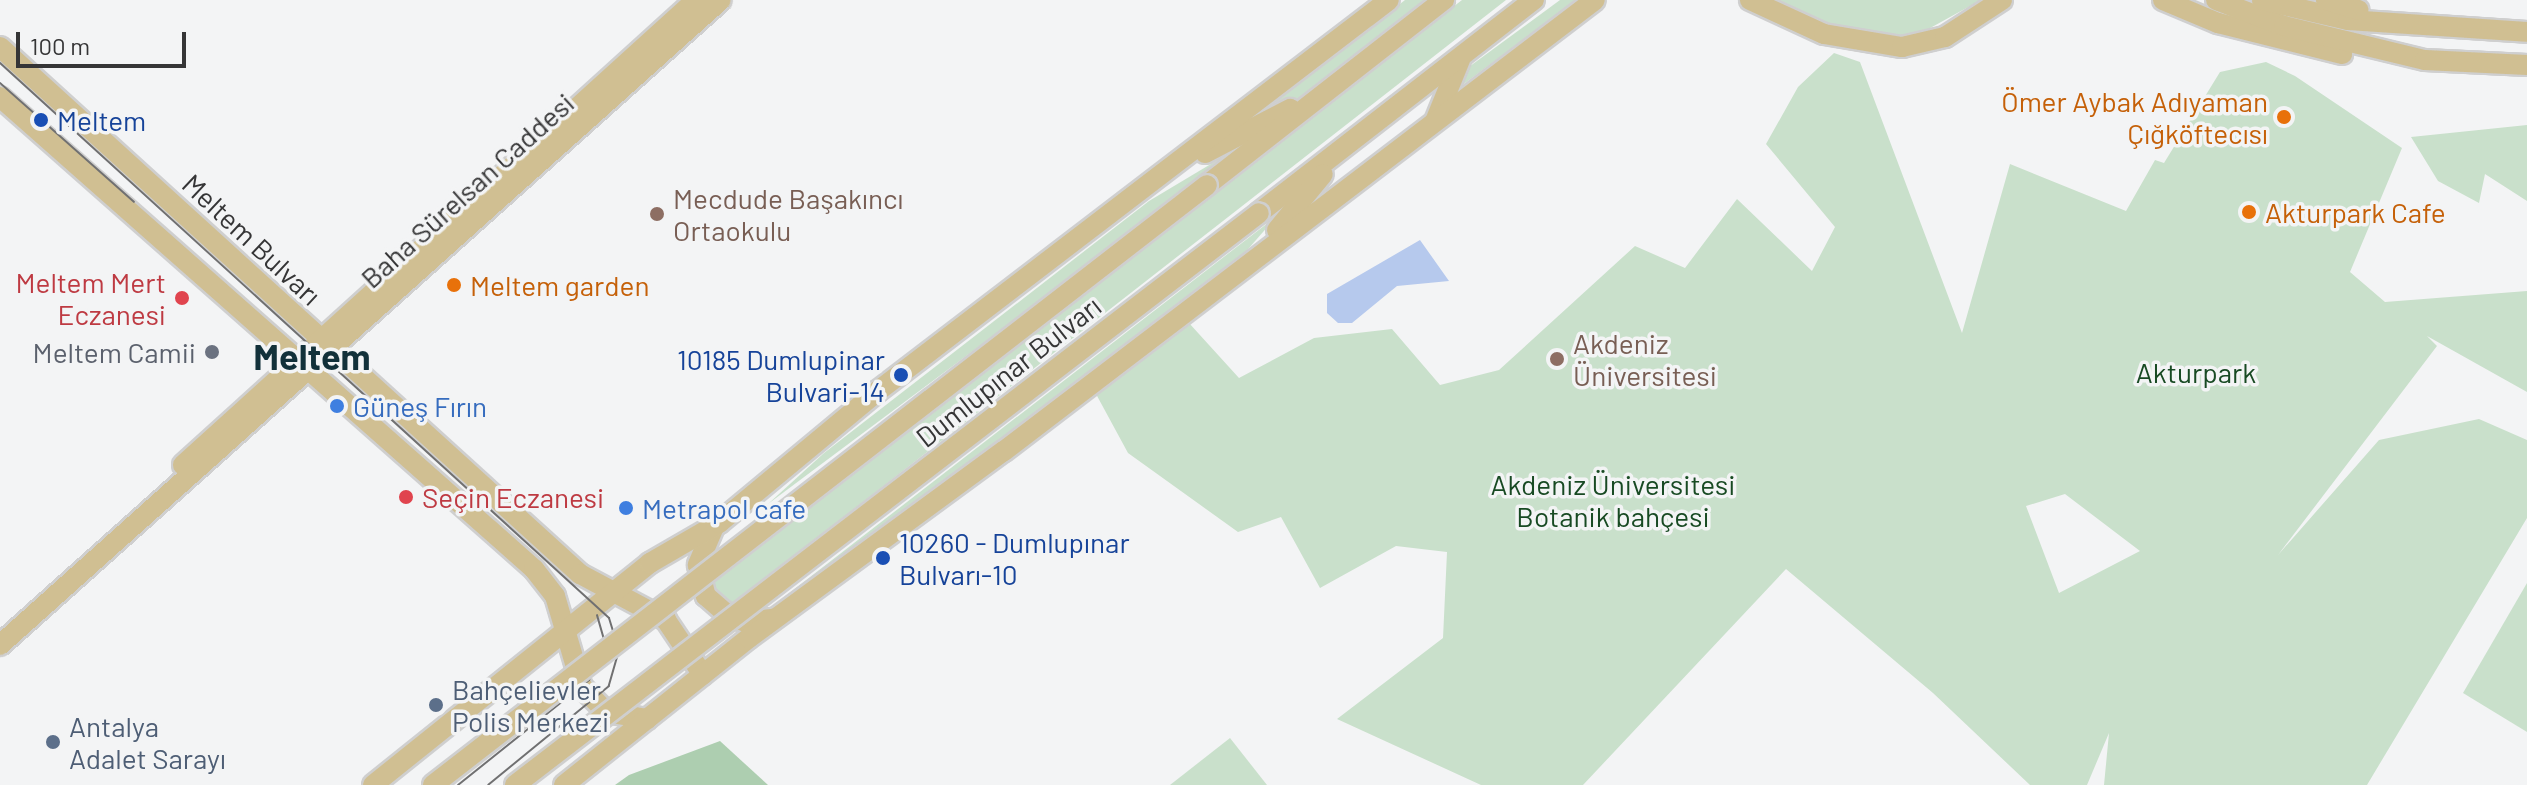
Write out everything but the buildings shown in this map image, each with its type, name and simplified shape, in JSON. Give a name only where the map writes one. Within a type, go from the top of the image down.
[{"type":"main road","name":"Baha Sürelsan Caddesi","points":[[0,645],[696,0]]},
{"type":"main road","name":"Baha Sürelsan Caddesi","points":[[325,345],[721,0]]},
{"type":"main road","points":[[373,785],[615,590],[719,523],[878,391],[1389,0]]},
{"type":"main road","name":"Dumlupınar Bulvarı","points":[[433,785],[1444,0]]},
{"type":"main road","name":"Dumlupınar Bulvarı","points":[[515,785],[1534,0]]},
{"type":"main road","points":[[564,785],[777,617],[1595,0]]},
{"type":"main road","points":[[1750,0],[1824,34],[1902,47],[1945,37],[2002,0]]},
{"type":"main road","points":[[2163,0],[2286,42],[2369,59],[2527,65]]},
{"type":"main road","points":[[2216,0],[2284,26],[2425,60]]},
{"type":"main road","points":[[2262,0],[2348,20],[2527,32]]},
{"type":"main road","points":[[2326,0],[2420,26]]},
{"type":"main road","name":"Meltem Bulvarı","points":[[0,47],[580,574],[615,590]]},
{"type":"main road","points":[[1436,119],[1461,58]]},
{"type":"main road","points":[[1155,179],[1334,86]]},
{"type":"main road","name":"Meltem Bulvarı","points":[[0,97],[534,569],[555,596],[567,631]]},
{"type":"main road","points":[[1252,261],[1348,145]]},
{"type":"main road","name":"Baha Sürelsan Caddesi","points":[[0,633],[303,365]]},
{"type":"main road","points":[[719,523],[699,557],[706,596],[717,608],[746,622],[777,617]]},
{"type":"main road","points":[[615,590],[666,620],[703,675]]},
{"type":"main road","points":[[567,631],[577,677],[595,702],[623,719],[647,719]]},
{"type":"green space","points":[[1405,0],[1425,0],[1312,91],[1241,129]]},
{"type":"green space","points":[[1462,0],[1506,0],[726,609],[707,588]]},
{"type":"green space","points":[[1560,0],[1577,0],[1457,89],[1466,69]]},
{"type":"green space","points":[[1770,0],[1981,0],[1912,38],[1872,39],[1827,27]]},
{"type":"green space","points":[[1834,53],[1860,62],[1962,333],[2010,164],[2126,211],[2155,160],[2164,163],[2220,72],[2266,62],[2295,76],[2402,148],[2350,272],[2385,302],[2527,291],[2527,392],[2427,336],[2437,346],[2278,555],[2379,440],[2479,419],[2527,440],[2527,518],[2367,785],[2104,785],[2109,733],[2087,785],[2030,785],[1933,693],[1786,569],[1583,785],[1481,785],[1337,719],[1443,638],[1447,552],[1396,546],[1320,588],[1281,517],[1238,532],[1128,453],[1096,394],[1189,323],[1239,378],[1314,338],[1392,329],[1440,385],[1499,370],[1635,246],[1685,268],[1737,199],[1812,271],[1835,227],[1766,144],[1798,87]],"holes":[[[2065,494],[2140,551],[2059,593],[2026,506]]]},
{"type":"green space","points":[[2527,125],[2527,201],[2485,174],[2479,203],[2438,181],[2411,137]]},
{"type":"green space","points":[[1266,131],[768,504],[824,453],[1149,201]]},
{"type":"green space","points":[[1278,215],[1242,256],[727,651],[726,642]]},
{"type":"green space","points":[[2527,583],[2527,732],[2463,693]]},
{"type":"green space","points":[[1230,738],[1267,785],[1170,785]]},
{"type":"green space","points":[[720,741],[768,785],[615,785],[629,775]]},
{"type":"water","points":[[1420,240],[1449,281],[1397,286],[1352,323],[1338,323],[1327,313],[1327,294]]},
{"type":"tram line","points":[[0,63],[609,618],[619,650],[609,686],[488,785]]},
{"type":"tram line","points":[[0,83],[134,202]]},
{"type":"tram line","points":[[458,785],[589,680],[605,643],[597,615]]},
{"type":"place","name":"Ömer Aybak Adıyaman Çığköftecısı","points":[[2284,117]]},
{"type":"place","name":"Meltem","points":[[41,120]]},
{"type":"place","name":"Akturpark Cafe","points":[[2249,212]]},
{"type":"place","name":"Mecdude Başakıncı Ortaokulu","points":[[657,214]]},
{"type":"place","name":"Meltem garden","points":[[454,285]]},
{"type":"place","name":"Meltem Mert Eczanesi","points":[[182,298]]},
{"type":"place","name":"Meltem Camii","points":[[212,352]]},
{"type":"place","name":"Akdeniz Üniversitesi","points":[[1557,359]]},
{"type":"place","name":"10185 Dumlupinar Bulvari-14","points":[[901,375]]},
{"type":"place","name":"Güneş Fırın","points":[[337,406]]},
{"type":"place","name":"Seçin Eczanesi","points":[[406,497]]},
{"type":"place","name":"Metrapol cafe","points":[[626,508]]},
{"type":"place","name":"10260 - Dumlupınar Bulvarı-10","points":[[883,558]]},
{"type":"place","name":"Bahçelievler Polis Merkezi","points":[[436,705]]},
{"type":"place","name":"Antalya Adalet Sarayı","points":[[53,742]]},
{"type":"district","name":"Meltem","points":[[312,356]]},
{"type":"park label","name":"Akturpark","points":[[2196,372]]},
{"type":"park label","name":"Akdeniz Üniversitesi Botanik bahçesi","points":[[1613,500]]}]
